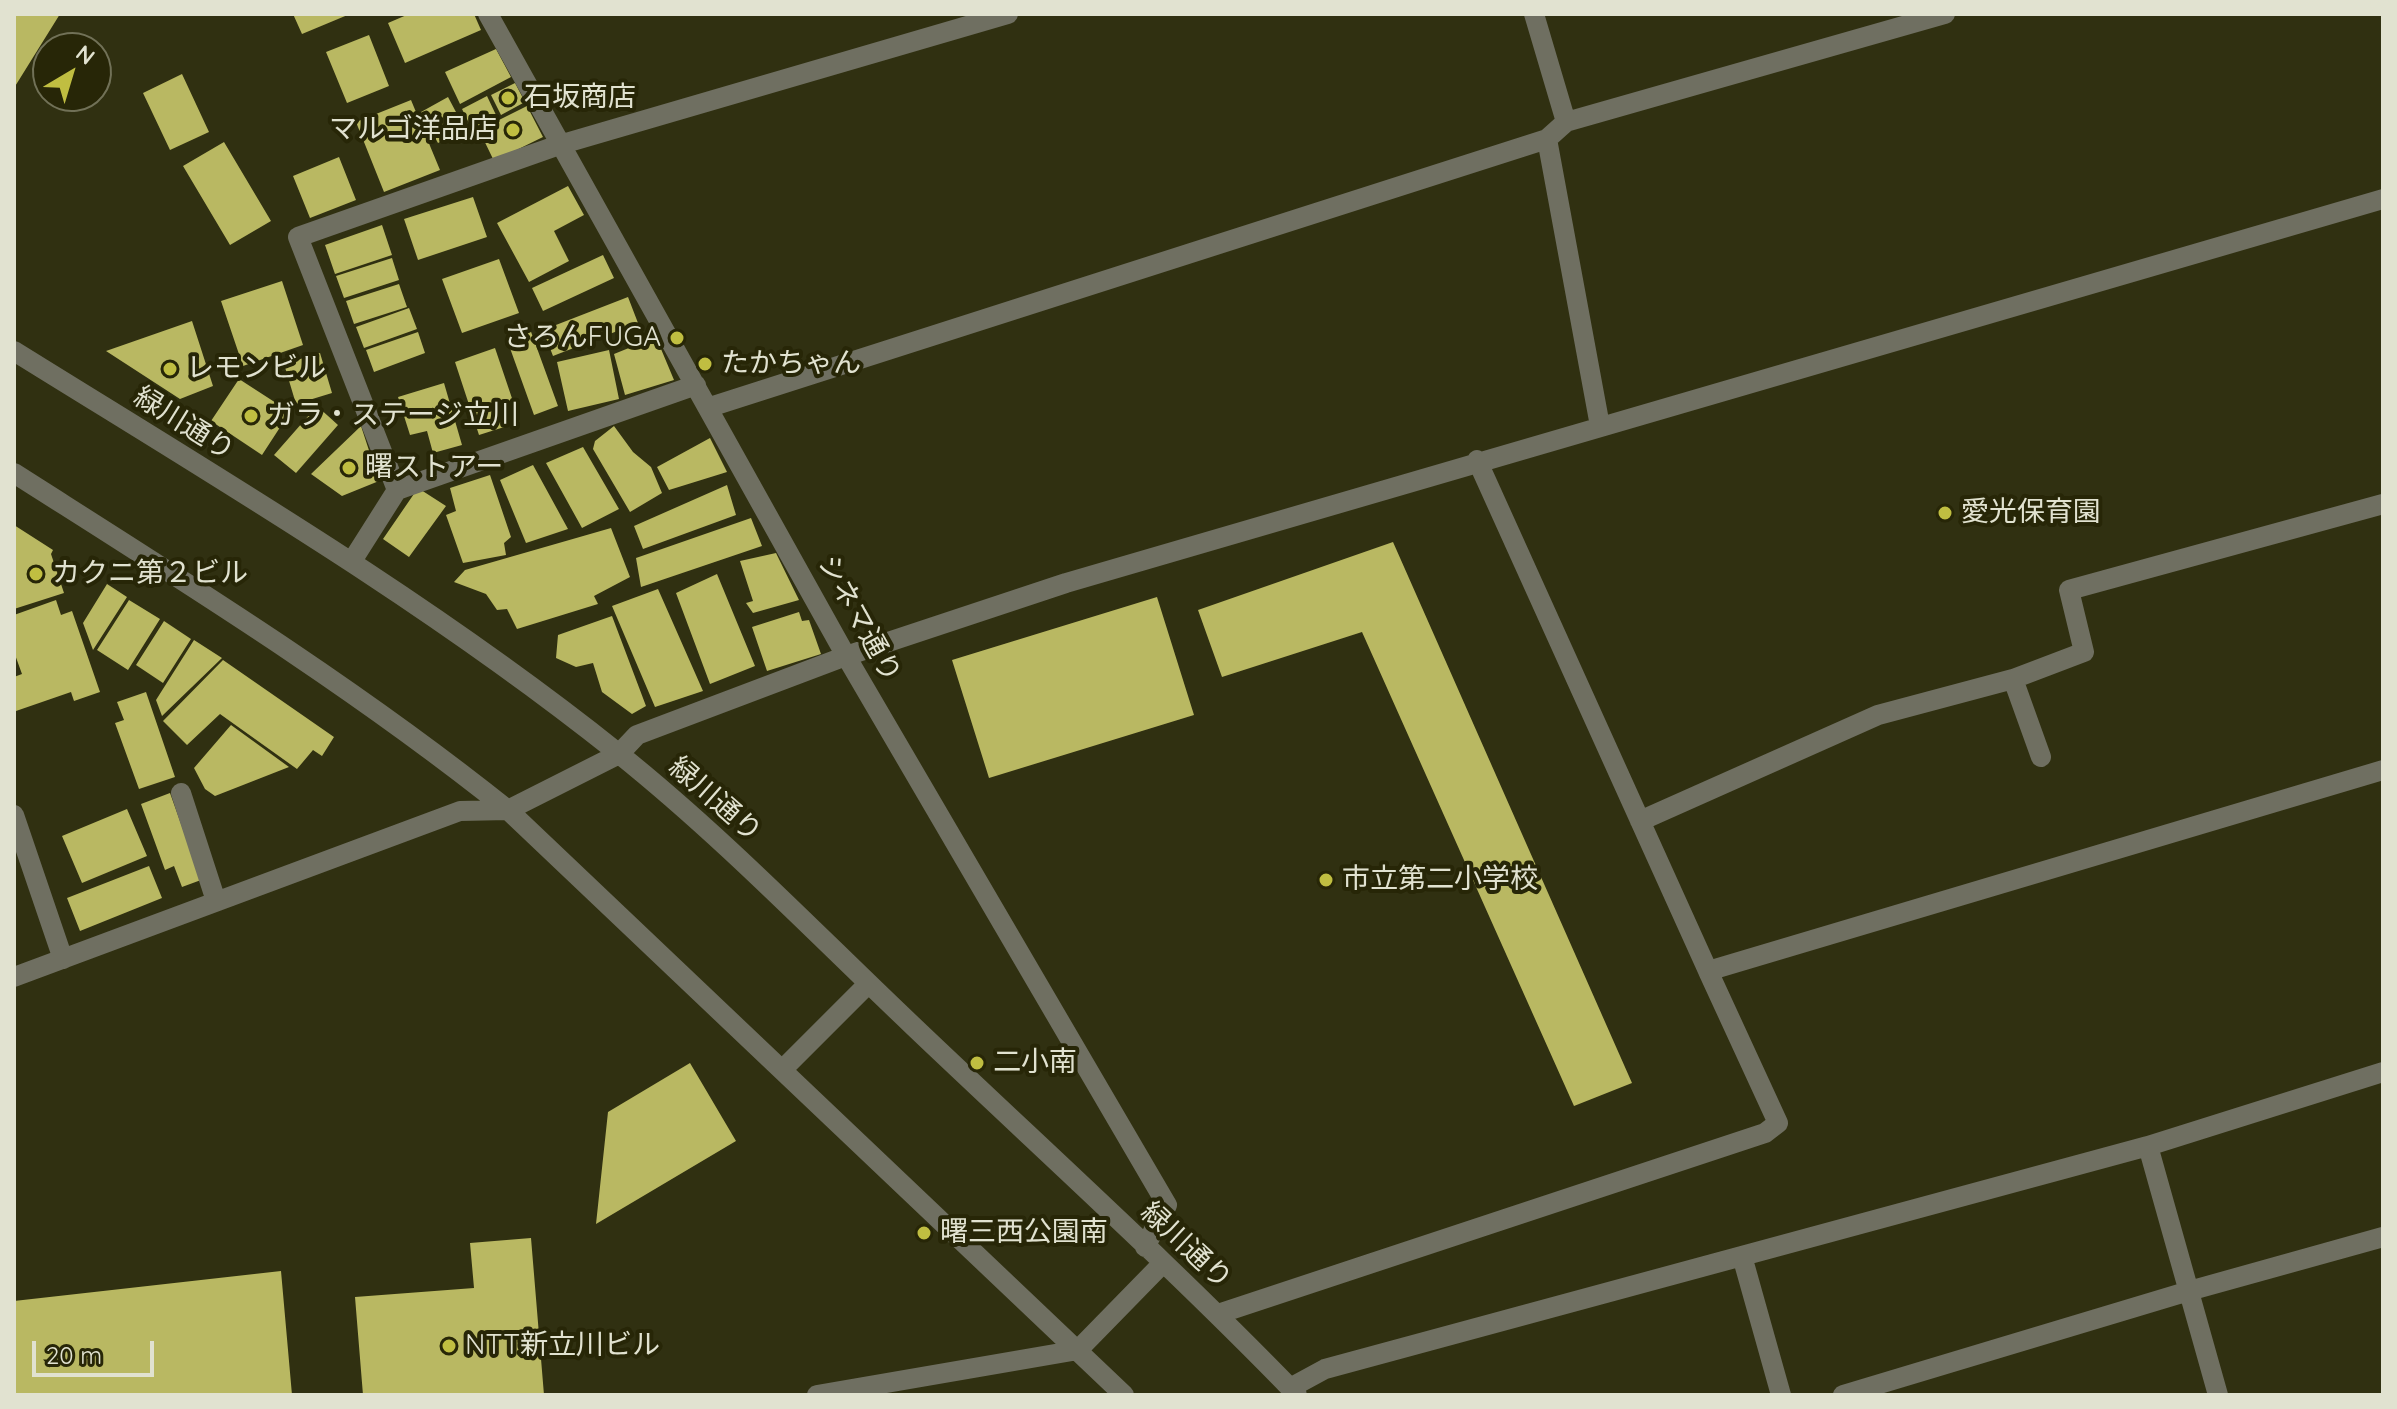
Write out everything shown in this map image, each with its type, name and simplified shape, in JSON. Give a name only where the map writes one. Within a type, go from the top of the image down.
[{"type":"street","name":"シネマ通り","points":[[488,14],[559,145],[710,407],[846,656],[1167,1205],[1145,1247]]},
{"type":"street","points":[[397,490],[298,237],[559,145],[1008,14]]},
{"type":"street","points":[[1534,14],[1566,122]]},
{"type":"street","points":[[710,407],[1547,139],[1566,122],[1945,14]]},
{"type":"street","points":[[1547,139],[1600,426]]},
{"type":"street","points":[[14,977],[460,811],[508,810],[619,754],[637,735],[846,656],[1066,583],[1477,460],[2383,199]]},
{"type":"street","name":"緑川通り","points":[[14,351],[352,561],[518,676],[619,754],[754,870],[868,984],[1218,1314],[1293,1391]]},
{"type":"street","points":[[352,561],[397,490],[696,385]]},
{"type":"street","points":[[1218,1314],[1765,1133],[1778,1123],[1477,460]]},
{"type":"street","points":[[14,473],[257,629],[441,757],[508,810],[1124,1395]]},
{"type":"street","points":[[1640,821],[1878,715],[2013,679],[2084,652],[2069,590],[2383,504]]},
{"type":"street","points":[[2013,679],[2041,757]]},
{"type":"street","points":[[1708,971],[2383,770]]},
{"type":"street","points":[[181,793],[216,901]]},
{"type":"street","points":[[14,815],[63,959]]},
{"type":"street","points":[[782,1070],[868,984]]},
{"type":"street","points":[[1293,1391],[1325,1369],[2148,1146],[2383,1072]]},
{"type":"street","points":[[2148,1146],[2218,1395]]},
{"type":"street","points":[[1843,1395],[2189,1291],[2383,1237]]},
{"type":"street","points":[[1742,1256],[1781,1395]]},
{"type":"street","points":[[817,1395],[1078,1350],[1163,1263]]},
{"type":"building","points":[[14,14],[60,14],[49,32],[32,32],[32,59],[14,88]]},
{"type":"building","points":[[293,14],[350,14],[302,34]]},
{"type":"building","points":[[409,14],[474,14],[481,30],[405,63],[388,23]]},
{"type":"building","points":[[369,35],[389,86],[347,103],[326,52]]},
{"type":"building","points":[[496,49],[511,77],[460,104],[445,72]]},
{"type":"building","points":[[182,74],[209,132],[170,150],[143,93]]},
{"type":"building","name":"石坂商店","points":[[515,83],[525,102],[501,115],[491,95]]},
{"type":"building","points":[[487,96],[496,115],[472,129],[462,109]]},
{"type":"building","points":[[448,97],[465,129],[438,143],[421,112]]},
{"type":"building","points":[[411,100],[440,170],[384,192],[356,122]]},
{"type":"building","points":[[527,106],[543,137],[494,161],[479,130]]},
{"type":"building","points":[[224,142],[271,221],[230,245],[183,166]]},
{"type":"building","points":[[339,157],[356,200],[310,218],[293,176]]},
{"type":"building","points":[[568,186],[584,215],[554,231],[569,261],[529,282],[497,223]]},
{"type":"building","points":[[473,197],[487,237],[418,260],[404,219]]},
{"type":"building","points":[[382,225],[392,255],[335,274],[325,245]]},
{"type":"building","points":[[603,255],[614,278],[543,311],[532,288]]},
{"type":"building","points":[[392,258],[399,280],[344,298],[336,276]]},
{"type":"building","points":[[499,259],[519,313],[462,333],[442,279]]},
{"type":"building","points":[[282,281],[303,345],[243,366],[221,301]]},
{"type":"building","points":[[399,284],[407,307],[354,324],[346,301]]},
{"type":"building","points":[[628,297],[638,323],[553,356],[543,330]]},
{"type":"building","points":[[409,308],[417,329],[364,348],[356,327]]},
{"type":"building","name":"レモンビル","points":[[192,321],[213,386],[180,399],[106,351]]},
{"type":"building","points":[[530,329],[558,406],[534,415],[506,337]]},
{"type":"building","points":[[418,332],[425,353],[374,372],[366,350]]},
{"type":"building","points":[[656,337],[674,380],[625,395],[614,354]]},
{"type":"building","points":[[495,348],[520,422],[479,435],[455,362]]},
{"type":"building","points":[[609,350],[619,399],[568,411],[557,362]]},
{"type":"building","points":[[320,353],[332,393],[296,404],[284,364]]},
{"type":"building","name":"ガラ・ステージ立川","points":[[239,379],[290,412],[262,455],[211,421]]},
{"type":"building","points":[[444,383],[462,445],[433,453],[427,431],[410,435],[398,397]]},
{"type":"building","points":[[317,406],[338,425],[296,473],[274,455]]},
{"type":"building","points":[[361,426],[379,481],[342,496],[311,474]]},
{"type":"building","points":[[614,426],[633,452],[651,467],[662,493],[630,512],[593,449],[595,441]]},
{"type":"building","points":[[710,438],[727,472],[669,490],[657,467]]},
{"type":"building","points":[[583,447],[619,509],[582,528],[546,463]]},
{"type":"building","points":[[533,465],[568,529],[526,543],[500,480]]},
{"type":"building","points":[[490,475],[511,537],[504,543],[506,555],[463,563],[446,515],[456,511],[450,488]]},
{"type":"building","points":[[727,485],[736,515],[643,549],[634,526]]},
{"type":"building","points":[[418,488],[446,506],[409,557],[383,539]]},
{"type":"building","points":[[751,518],[762,546],[641,587],[636,558]]},
{"type":"building","name":"カクニ第２ビル","points":[[14,525],[53,550],[51,554],[64,593],[14,609]]},
{"type":"building","points":[[611,528],[630,577],[594,596],[598,604],[517,629],[507,609],[497,610],[486,594],[454,582],[465,570]]},
{"type":"building","points":[[1393,542],[1632,1083],[1574,1106],[1362,632],[1222,677],[1198,610]]},
{"type":"building","points":[[776,553],[799,600],[753,613],[746,603],[753,601],[740,561]]},
{"type":"building","points":[[717,574],[755,666],[710,684],[676,593]]},
{"type":"building","points":[[107,584],[127,597],[93,650],[83,623]]},
{"type":"building","points":[[658,589],[703,691],[655,707],[612,606]]},
{"type":"building","points":[[1157,597],[1194,715],[989,778],[952,660]]},
{"type":"building","points":[[56,600],[61,615],[72,611],[100,692],[74,701],[71,692],[16,711],[14,677],[22,674],[14,652],[14,615]]},
{"type":"building","points":[[129,600],[160,619],[128,670],[97,650]]},
{"type":"building","points":[[799,612],[802,621],[809,620],[821,654],[767,671],[752,627]]},
{"type":"building","points":[[612,616],[646,706],[632,714],[602,692],[593,663],[576,667],[556,658],[558,635]]},
{"type":"building","points":[[164,621],[191,639],[163,683],[136,665]]},
{"type":"building","points":[[194,640],[222,658],[162,716],[156,700]]},
{"type":"building","points":[[223,660],[334,737],[322,756],[313,750],[297,769],[220,714],[187,745],[163,721]]},
{"type":"building","points":[[146,692],[175,777],[139,789],[115,723],[124,720],[117,702]]},
{"type":"building","points":[[231,725],[289,767],[215,796],[205,789],[194,768]]},
{"type":"building","points":[[170,793],[201,880],[182,887],[174,866],[165,870],[141,804]]},
{"type":"building","points":[[127,809],[147,856],[82,883],[62,836]]},
{"type":"building","points":[[149,866],[162,898],[80,931],[67,898]]},
{"type":"building","points":[[690,1063],[736,1141],[596,1224],[608,1112]]},
{"type":"building","name":"NTT新立川ビル","points":[[531,1238],[544,1395],[363,1395],[355,1297],[474,1288],[470,1243]]},
{"type":"building","points":[[281,1271],[292,1395],[14,1395],[14,1301]]},
{"type":"place","name":"石坂商店","points":[[508,98]]},
{"type":"place","name":"マルゴ洋品店","points":[[513,130]]},
{"type":"place","name":"さろんFUGA","points":[[677,338]]},
{"type":"place","name":"たかちゃん","points":[[705,364]]},
{"type":"place","name":"レモンビル","points":[[170,369]]},
{"type":"place","name":"ガラ・ステージ立川","points":[[251,416]]},
{"type":"place","name":"曙ストアー","points":[[349,468]]},
{"type":"place","name":"愛光保育園","points":[[1945,513]]},
{"type":"place","name":"カクニ第２ビル","points":[[36,574]]},
{"type":"place","name":"市立第二小学校","points":[[1326,880]]},
{"type":"place","name":"二小南","points":[[977,1063]]},
{"type":"place","name":"曙三西公園南","points":[[924,1233]]},
{"type":"place","name":"NTT新立川ビル","points":[[449,1346]]}]
